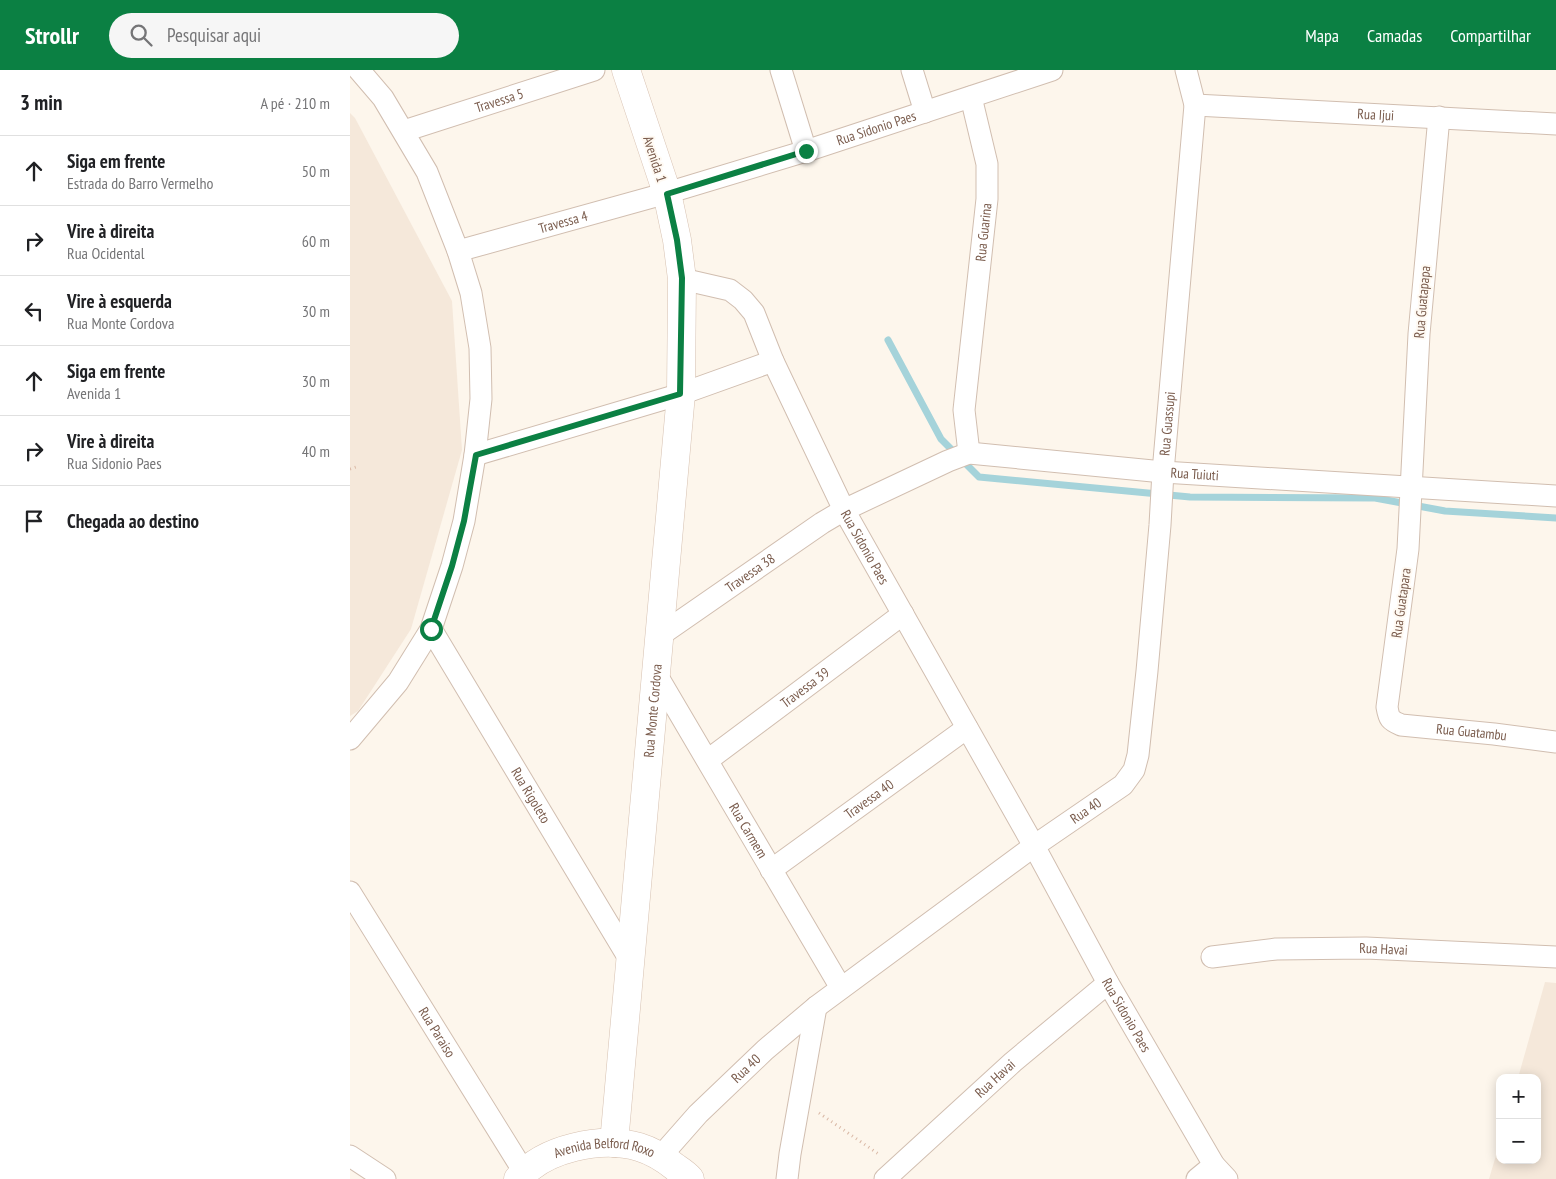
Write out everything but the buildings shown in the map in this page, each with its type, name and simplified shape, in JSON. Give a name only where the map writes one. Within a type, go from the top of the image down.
[{"type":"street","points":[[350,739],[398,682],[431,629],[464,521],[476,455],[481,399],[480,348],[471,293],[458,251],[427,172],[383,98],[359,70]]},
{"type":"street","name":"Travessa 5","points":[[404,131],[594,70]]},
{"type":"street","name":"Avenida 1","points":[[626,70],[667,194],[677,240],[682,278]]},
{"type":"street","points":[[781,70],[806,151]]},
{"type":"street","points":[[912,70],[925,112]]},
{"type":"street","points":[[971,97],[1049,70]]},
{"type":"street","name":"Rua Guassupi","points":[[1134,770],[1138,755],[1146,681],[1195,105],[1186,70]]},
{"type":"street","name":"Rua Sidonio Paes","points":[[667,194],[971,97]]},
{"type":"street","name":"Rua Guarina","points":[[960,457],[988,199],[987,164],[971,97]]},
{"type":"street","name":"Rua Ijui","points":[[1195,105],[1556,124]]},
{"type":"street","name":"Rua Guatapapa","points":[[1411,502],[1419,334],[1439,117]]},
{"type":"street","name":"Travessa 4","points":[[458,251],[667,194]]},
{"type":"street","name":"Rua Sidonio Paes","points":[[682,278],[730,290],[744,300],[754,313],[773,361],[844,510],[1034,846],[1108,984],[1220,1172]]},
{"type":"street","name":"Rua Monte Cordova","points":[[614,1143],[680,394],[682,278]]},
{"type":"street","points":[[476,455],[680,394],[773,361]]},
{"type":"street","points":[[844,510],[960,457]]},
{"type":"street","name":"Rua Tuiuti","points":[[960,457],[1162,481],[1411,502],[1556,496]]},
{"type":"street","name":"Rua Guatapara","points":[[1389,717],[1387,707],[1408,550],[1411,502]]},
{"type":"street","name":"Travessa 38","points":[[658,636],[822,523],[844,510]]},
{"type":"street","name":"Travessa 39","points":[[708,760],[902,614]]},
{"type":"street","name":"Rua Rigoleto","points":[[431,629],[630,960]]},
{"type":"street","name":"Rua Carmem","points":[[655,672],[841,988]]},
{"type":"street","name":"Rua Guatambu","points":[[1389,717],[1401,725],[1556,742]]},
{"type":"street","name":"Travessa 40","points":[[771,870],[967,728]]},
{"type":"street","name":"Rua 40","points":[[1034,846],[1123,785],[1134,770]]},
{"type":"street","points":[[841,988],[1034,846]]},
{"type":"street","name":"Rua Paraiso","points":[[350,892],[521,1176]]},
{"type":"street","name":"Rua Havai","points":[[1212,957],[1276,949],[1366,948],[1556,957]]},
{"type":"street","name":"Rua Havai","points":[[892,1173],[1013,1062],[1108,984]]},
{"type":"street","name":"Rua 40","points":[[661,1156],[698,1114],[765,1050],[841,988]]},
{"type":"street","points":[[787,1179],[816,1007]]},
{"type":"street","name":"Avenida Belford Roxo","points":[[521,1176],[551,1155],[582,1145],[614,1143],[638,1147],[661,1156],[690,1179]]},
{"type":"street","points":[[350,1156],[385,1179]]},
{"type":"street","points":[[1197,1179],[1220,1172]]},
{"type":"path","points":[[350,469],[356,467]]},
{"type":"path","points":[[800,1100],[892,1173]]},
{"type":"shaded area","points":[[350,113],[355,118],[452,301],[462,450],[411,629],[358,711],[350,716]]},
{"type":"shaded area","points":[[1545,982],[1556,983],[1556,1179],[1489,1179],[1496,1155],[1496,1164],[1541,1164],[1541,1074],[1519,1074]]},
{"type":"waterway","points":[[888,340],[941,439],[979,477],[1190,497],[1375,498],[1445,511],[1556,518]]},
{"type":"route","points":[[431,629],[452,566],[464,521],[476,455],[680,394],[682,278],[677,240],[667,194],[806,151]]}]
